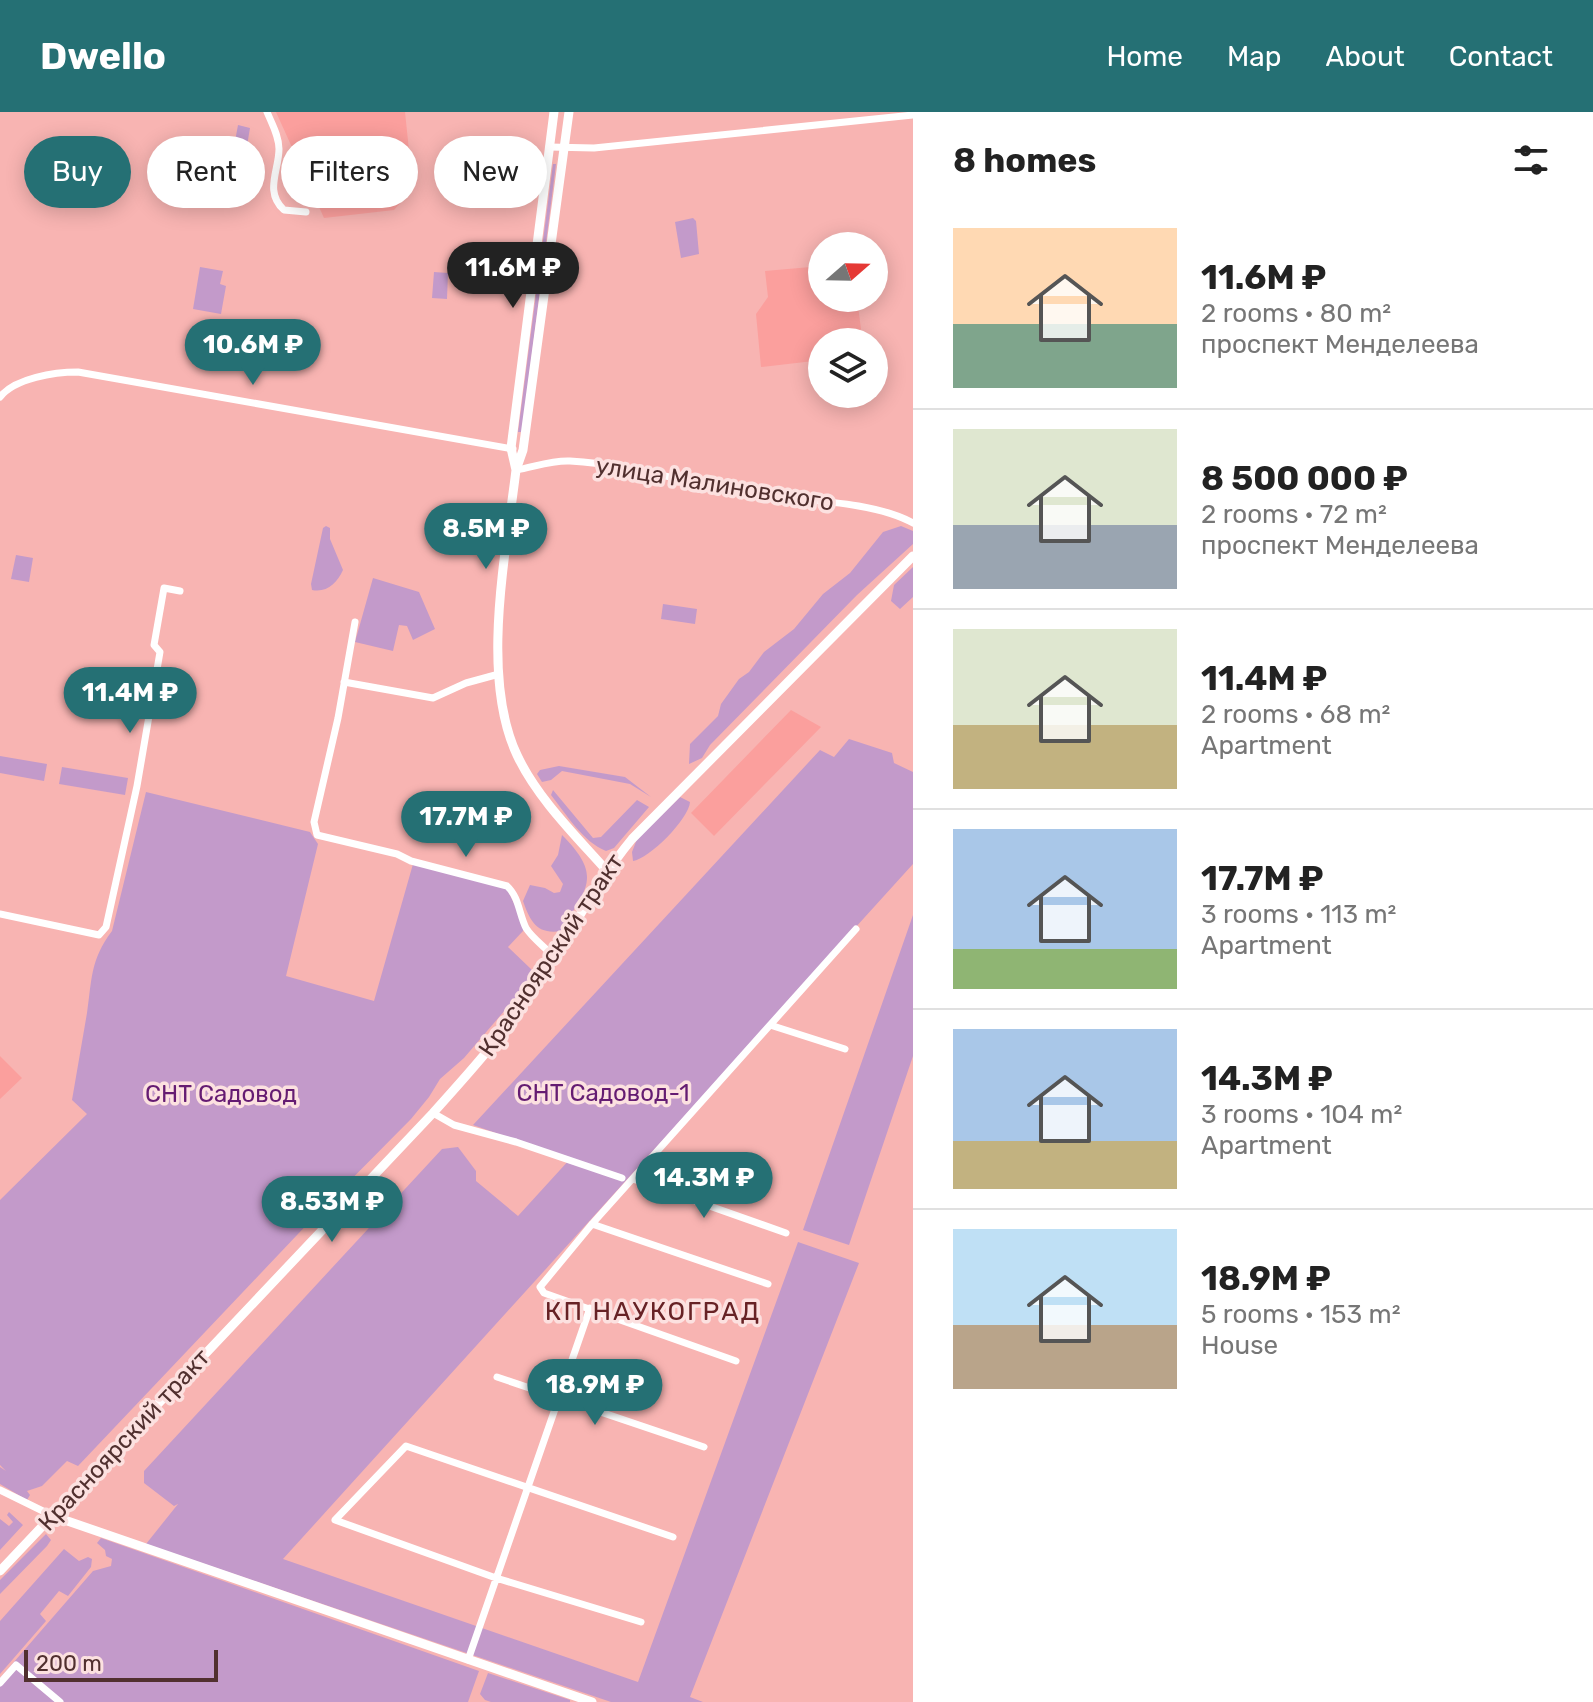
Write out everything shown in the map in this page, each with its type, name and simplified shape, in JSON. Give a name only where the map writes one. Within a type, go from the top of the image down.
[{"type":"main road","points":[[516,470],[511,448],[554,112]]},
{"type":"main road","points":[[569,112],[499,601],[499,674],[508,730],[516,754],[541,793],[607,871]]},
{"type":"main road","name":"Красноярский тракт","points":[[0,1571],[433,1113],[508,1027],[607,871],[632,839],[913,556]]},
{"type":"main road","points":[[53,1516],[592,1702]]},
{"type":"street","points":[[267,112],[280,146],[274,196],[284,210],[306,212]]},
{"type":"street","points":[[549,147],[563,149],[913,115]]},
{"type":"street","points":[[0,397],[5,390],[18,383],[78,372],[523,450]]},
{"type":"street","name":"улица Малиновского","points":[[516,470],[563,461],[587,463],[754,494],[873,509],[913,523]]},
{"type":"street","points":[[0,914],[99,935],[106,927],[137,786],[160,652],[154,645],[164,588],[180,591]]},
{"type":"street","points":[[355,622],[314,822],[317,835],[507,886],[521,909],[527,929],[554,957]]},
{"type":"street","points":[[344,682],[433,698],[466,683],[499,674]]},
{"type":"street","points":[[736,1361],[544,1293],[540,1287],[592,1224],[856,929]]},
{"type":"street","points":[[770,1025],[845,1049]]},
{"type":"street","points":[[433,1113],[454,1125],[516,1142],[622,1178]]},
{"type":"street","points":[[633,1179],[786,1233]]},
{"type":"street","points":[[592,1224],[768,1284]]},
{"type":"street","points":[[468,1660],[590,1308]]},
{"type":"street","points":[[497,1377],[704,1447]]},
{"type":"street","points":[[641,1622],[496,1578],[335,1520],[406,1446],[673,1537]]},
{"type":"street","points":[[0,1490],[53,1516]]},
{"type":"street","points":[[0,1683],[16,1665],[60,1702]]},
{"type":"shaded area","points":[[276,112],[405,112],[407,136],[287,136]]},
{"type":"shaded area","points":[[319,208],[396,208],[394,210],[324,218]]},
{"type":"shaded area","points":[[808,267],[808,312],[859,312],[861,328],[808,328],[808,362],[761,367],[756,314],[768,297],[765,271]]},
{"type":"shaded area","points":[[791,710],[821,727],[714,836],[691,813]]},
{"type":"shaded area","points":[[0,1056],[22,1078],[0,1099]]},
{"type":"green space","points":[[238,125],[250,128],[249,136],[236,136]]},
{"type":"green space","points":[[553,164],[556,164],[522,432],[518,432]]},
{"type":"green space","points":[[693,218],[696,221],[699,254],[681,258],[675,222]]},
{"type":"green space","points":[[200,267],[223,271],[220,284],[226,286],[221,314],[193,309]]},
{"type":"green space","points":[[434,272],[448,273],[447,299],[432,298]]},
{"type":"green space","points":[[901,526],[913,531],[913,544],[857,595],[710,745],[702,758],[689,764],[690,744],[718,716],[721,704],[739,679],[749,672],[764,652],[794,629],[823,594],[850,573],[883,532]]},
{"type":"green space","points":[[323,528],[330,528],[330,539],[343,570],[331,586],[312,590]]},
{"type":"green space","points":[[16,555],[33,558],[29,582],[11,579]]},
{"type":"green space","points":[[913,567],[913,597],[900,609],[891,601],[894,585]]},
{"type":"green space","points":[[373,578],[419,592],[435,629],[413,640],[407,626],[399,625],[393,651],[355,642]]},
{"type":"green space","points":[[663,604],[697,609],[695,624],[661,619]]},
{"type":"green space","name":"СНТ Садовод-1","points":[[849,739],[892,753],[894,763],[913,772],[913,864],[283,1559],[638,1682],[798,1242],[859,1263],[690,1697],[703,1702],[611,1702],[146,1544],[178,1504],[174,1506],[144,1483],[144,1471],[442,1149],[458,1147],[476,1171],[476,1181],[518,1216],[570,1159],[473,1125],[820,750],[834,757]]},
{"type":"green space","points":[[0,756],[47,764],[44,781],[0,773]]},
{"type":"green space","points":[[559,766],[625,777],[651,797],[630,784],[562,771],[551,780],[542,782],[537,774],[540,770]]},
{"type":"green space","points":[[62,767],[128,778],[125,795],[59,784]]},
{"type":"green space","points":[[553,790],[593,838],[601,837],[637,800],[649,807],[614,848],[606,851],[576,827],[551,795]]},
{"type":"green space","name":"СНТ Садовод","points":[[146,792],[310,832],[318,844],[286,976],[374,1001],[413,864],[507,889],[524,924],[523,931],[508,947],[535,975],[464,1058],[440,1079],[411,1119],[78,1466],[67,1461],[42,1486],[27,1491],[30,1495],[27,1500],[0,1484],[0,1467],[6,1471],[0,1465],[0,1200],[87,1114],[72,1100],[91,980],[100,951],[112,931]]},
{"type":"green space","points":[[680,797],[690,802],[676,828],[649,853],[633,861],[632,852],[637,839]]},
{"type":"green space","points":[[562,835],[583,861],[587,882],[584,893],[561,931],[553,932],[536,925],[523,901],[530,885],[560,892],[563,884],[551,866],[558,855]]},
{"type":"green space","points":[[913,915],[913,1056],[849,1245],[803,1230]]},
{"type":"green space","points":[[9,1512],[23,1525],[0,1550],[0,1519],[9,1526],[13,1522],[7,1515]]},
{"type":"green space","points":[[46,1534],[51,1540],[47,1546],[0,1594],[0,1580]]},
{"type":"green space","points":[[101,1538],[479,1671],[468,1702],[0,1702],[0,1678],[93,1571],[111,1566],[112,1559],[97,1543]]},
{"type":"green space","points":[[64,1549],[79,1561],[88,1557],[92,1559],[91,1567],[68,1596],[59,1591],[40,1614],[46,1621],[0,1674],[0,1621]]},
{"type":"green space","points":[[488,1673],[570,1702],[485,1700],[480,1694]]},
{"type":"district","name":"КП НАУКОГРАД","points":[[653,1311]]}]
